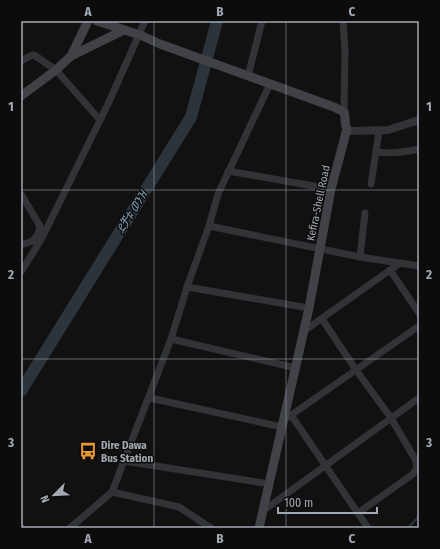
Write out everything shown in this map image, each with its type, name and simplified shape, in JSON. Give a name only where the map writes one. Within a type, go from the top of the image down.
[{"type":"main road","points":[[71,56],[88,21]]},
{"type":"main road","points":[[97,21],[140,35],[160,44],[334,107],[344,112]]},
{"type":"main road","points":[[21,96],[56,70],[71,56],[124,30]]},
{"type":"main road","name":"Kefira-Shell Road","points":[[259,528],[286,420],[321,249],[331,189],[347,129],[344,112]]},
{"type":"street","points":[[21,272],[42,238],[100,120],[140,35],[145,21]]},
{"type":"street","points":[[248,76],[262,21]]},
{"type":"street","points":[[343,21],[345,50],[344,112]]},
{"type":"street","points":[[21,62],[34,55],[56,70],[100,120]]},
{"type":"street","points":[[70,528],[112,492],[172,339],[218,194],[270,84]]},
{"type":"street","points":[[347,129],[350,131],[379,131],[419,120]]},
{"type":"street","points":[[371,184],[379,131]]},
{"type":"street","points":[[376,152],[391,154],[419,149]]},
{"type":"street","points":[[228,171],[331,189]]},
{"type":"street","points":[[21,194],[40,226],[38,234],[33,241]]},
{"type":"street","points":[[360,257],[365,213]]},
{"type":"street","points":[[209,226],[360,257],[419,266]]},
{"type":"street","points":[[21,245],[42,238]]},
{"type":"street","points":[[304,331],[400,264]]},
{"type":"street","points":[[390,270],[419,313]]},
{"type":"street","points":[[188,286],[309,308]]},
{"type":"street","points":[[322,319],[356,370],[392,418],[415,459],[417,467],[413,474],[358,513]]},
{"type":"street","points":[[286,420],[419,326]]},
{"type":"street","points":[[172,339],[296,368]]},
{"type":"street","points":[[150,398],[286,420],[324,466],[368,528]]},
{"type":"street","points":[[264,510],[419,398]]},
{"type":"street","points":[[124,461],[270,484]]},
{"type":"street","points":[[112,492],[179,507],[211,528]]},
{"type":"waterway","name":"ደቻቱ ወንዝ","points":[[21,391],[191,117],[217,21]]},
{"type":"waterway","name":"Kefira-Shell Road","points":[[408,528],[419,516]]},
{"type":"place","name":"Dire Dawa Bus Station","points":[[88,451]]}]
